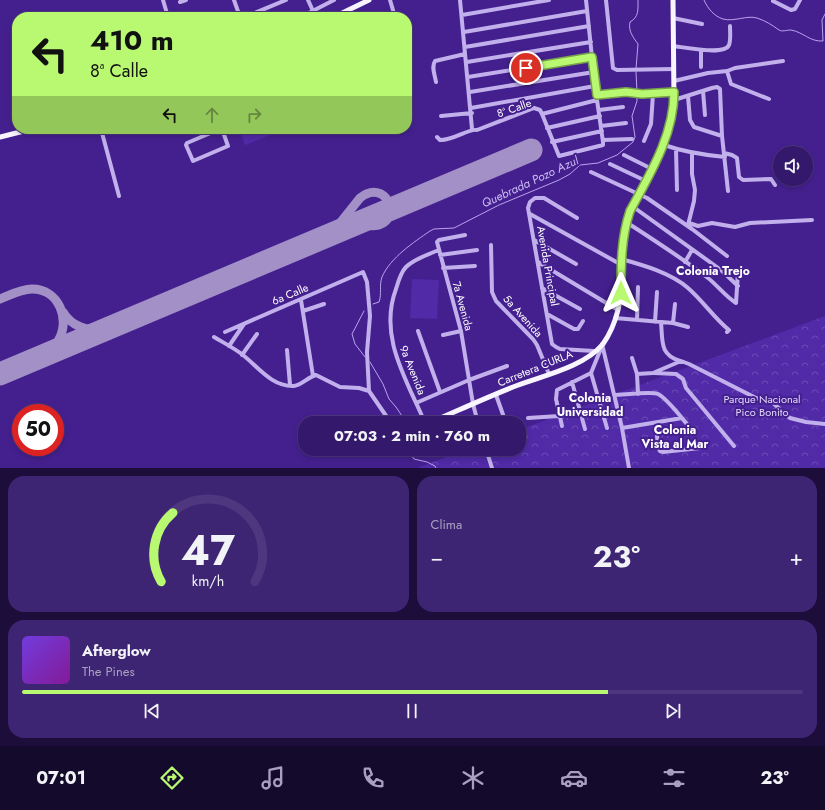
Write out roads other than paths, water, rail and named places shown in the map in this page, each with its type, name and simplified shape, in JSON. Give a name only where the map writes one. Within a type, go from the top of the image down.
[{"type":"main road","points":[[344,12],[369,0]]},
{"type":"main road","name":"Carretera CURLA","points":[[445,416],[571,366],[602,344],[611,331],[618,310],[621,293],[621,261],[626,222],[632,206],[664,145],[672,116],[674,100],[673,0]]},
{"type":"main road","points":[[0,137],[12,134]]},
{"type":"street","points":[[163,0],[167,12]]},
{"type":"street","points":[[180,2],[186,0]]},
{"type":"street","points":[[234,0],[238,12]]},
{"type":"street","points":[[257,12],[286,0]]},
{"type":"street","points":[[308,0],[313,11],[334,0]]},
{"type":"street","points":[[390,0],[394,12]]},
{"type":"street","points":[[460,0],[472,111],[472,129]]},
{"type":"street","points":[[462,15],[549,0]]},
{"type":"street","points":[[586,0],[595,86],[604,142]]},
{"type":"street","points":[[606,0],[613,68],[615,70],[674,69]]},
{"type":"street","points":[[773,1],[791,10],[795,9],[800,0]]},
{"type":"street","points":[[464,32],[586,11]]},
{"type":"street","points":[[673,18],[702,24]]},
{"type":"street","points":[[465,47],[589,26]]},
{"type":"street","points":[[674,46],[701,50],[720,50],[727,48],[730,43],[730,26]]},
{"type":"street","points":[[467,62],[591,42]]},
{"type":"street","points":[[701,50],[701,67]]},
{"type":"street","points":[[436,82],[433,68],[435,61],[465,54]]},
{"type":"street","points":[[468,77],[592,57]]},
{"type":"street","points":[[674,81],[708,73],[727,71],[735,68],[783,61]]},
{"type":"street","points":[[727,71],[731,84],[769,99]]},
{"type":"street","points":[[470,92],[594,72]]},
{"type":"street","points":[[441,116],[595,86]]},
{"type":"street","points":[[674,100],[717,87],[720,89],[722,136],[728,191]]},
{"type":"street","points":[[703,91],[705,115]]},
{"type":"street","points":[[597,95],[626,92],[653,94],[674,92]]},
{"type":"street","points":[[644,141],[651,124],[653,94]]},
{"type":"street","points":[[688,96],[691,124],[694,127],[722,136]]},
{"type":"street","name":"8ª Calle","points":[[437,137],[440,140],[450,139],[472,129],[476,130],[483,128],[534,108],[540,110],[542,114],[598,100]]},
{"type":"street","points":[[599,110],[623,107]]},
{"type":"street","points":[[542,114],[552,142],[560,157],[602,146],[604,142],[632,139]]},
{"type":"street","points":[[547,128],[600,116]]},
{"type":"street","points":[[552,142],[626,123]]},
{"type":"street","points":[[102,134],[119,196]]},
{"type":"street","points":[[209,134],[187,143],[186,145],[192,160],[194,161],[227,147],[228,145],[223,134]]},
{"type":"street","points":[[664,145],[708,156],[732,155],[737,158],[739,177],[743,180],[771,179],[773,182]]},
{"type":"street","points":[[676,149],[677,190]]},
{"type":"street","points":[[688,224],[695,190],[692,174],[692,153]]},
{"type":"street","points":[[624,155],[652,169]]},
{"type":"street","points":[[610,164],[646,181]]},
{"type":"street","points":[[591,172],[639,193],[688,224],[727,256]]},
{"type":"street","name":"Avenida Principal","points":[[577,218],[548,200],[540,197],[535,198],[530,202],[528,208],[552,344],[556,347],[594,351]]},
{"type":"street","points":[[632,206],[721,270],[738,286]]},
{"type":"street","points":[[530,214],[621,261],[644,265],[688,287],[720,323],[729,330],[727,332]]},
{"type":"street","points":[[688,224],[698,226],[712,223],[735,227],[750,223],[812,220]]},
{"type":"street","points":[[626,222],[686,262],[710,280],[726,297],[736,303],[738,272]]},
{"type":"street","points":[[439,250],[438,240],[465,235]]},
{"type":"street","points":[[534,240],[576,264]]},
{"type":"street","name":"5a Avenida","points":[[491,245],[492,292],[496,302],[533,339],[549,374]]},
{"type":"street","name":"7a Avenida","points":[[439,250],[461,331],[476,416]]},
{"type":"street","name":"9a Avenida","points":[[422,416],[396,358],[390,331],[392,298],[405,268],[409,264],[439,250]]},
{"type":"street","points":[[440,255],[478,250]]},
{"type":"street","points":[[686,262],[692,250]]},
{"type":"street","points":[[538,262],[618,310]]},
{"type":"street","points":[[444,268],[475,266]]},
{"type":"street","name":"6a Calle","points":[[225,332],[363,272],[367,282],[370,316],[367,352],[369,390]]},
{"type":"street","points":[[637,320],[638,287]]},
{"type":"street","points":[[542,288],[580,310]]},
{"type":"street","points":[[655,322],[657,292]]},
{"type":"street","points":[[301,300],[313,376]]},
{"type":"street","points":[[302,311],[324,304]]},
{"type":"street","points":[[673,323],[675,304]]},
{"type":"street","points":[[547,314],[574,329],[578,329],[583,321]]},
{"type":"street","points":[[615,318],[673,323],[688,327]]},
{"type":"street","points":[[661,323],[664,350],[670,356],[756,398],[773,403],[790,418],[806,422],[825,424]]},
{"type":"street","points":[[229,346],[244,324]]},
{"type":"street","points":[[418,331],[440,392]]},
{"type":"street","points":[[443,335],[461,331]]},
{"type":"street","points":[[242,354],[257,334]]},
{"type":"street","points":[[214,337],[242,354],[270,379],[290,385],[298,385],[313,376],[320,376],[340,387],[369,390],[386,416]]},
{"type":"street","points":[[602,344],[591,373],[607,428]]},
{"type":"street","points":[[602,344],[622,428],[629,468]]},
{"type":"street","points":[[287,350],[290,385]]},
{"type":"street","points":[[632,358],[637,374],[638,394]]},
{"type":"street","points":[[653,373],[681,361]]},
{"type":"street","points":[[416,403],[469,380],[507,366]]},
{"type":"street","points":[[562,426],[556,395],[557,390],[591,373]]},
{"type":"street","points":[[637,374],[676,374],[683,378],[686,388],[734,446]]},
{"type":"street","points":[[572,382],[585,429]]},
{"type":"street","points":[[614,395],[658,394],[691,429]]},
{"type":"street","points":[[496,395],[504,416]]},
{"type":"street","points":[[528,418],[559,416]]},
{"type":"street","points":[[622,428],[682,418]]},
{"type":"street","points":[[656,423],[658,450],[662,452],[700,448]]},
{"type":"street","points":[[488,456],[492,468]]},
{"type":"waterway","name":"Quebrada Pozo Azul","points":[[636,69],[638,44],[631,34],[630,22],[635,18],[637,13],[638,0]]},
{"type":"waterway","points":[[704,0],[712,12],[723,19],[732,20],[753,17],[766,22],[780,31],[795,31],[818,41],[823,41],[822,20],[825,14]]},
{"type":"waterway","name":"Quebrada Pozo Azul","points":[[636,72],[637,92]]},
{"type":"waterway","name":"Quebrada Pozo Azul","points":[[373,304],[379,302],[382,277],[391,263],[403,251],[430,231],[434,229],[454,228],[499,205],[559,180],[570,174],[580,165],[598,163],[617,155],[633,142],[635,137],[632,116],[637,101],[637,95]]},
{"type":"waterway","name":"Quebrada Pozo Azul","points":[[364,311],[352,334],[355,344],[365,357]]},
{"type":"waterway","name":"Quebrada Pozo Azul","points":[[370,362],[383,384],[389,399],[402,416]]},
{"type":"waterway","name":"Quebrada Pozo Azul","points":[[412,456],[414,459],[427,462],[436,468]]},
{"type":"district","name":"Colonia Trejo","points":[[713,271]]},
{"type":"district","name":"Colonia Universidad","points":[[590,405]]},
{"type":"district","name":"Colonia Vista al Mar","points":[[675,437]]},
{"type":"park label","name":"Parque Nacional Pico Bonito","points":[[762,405]]}]
